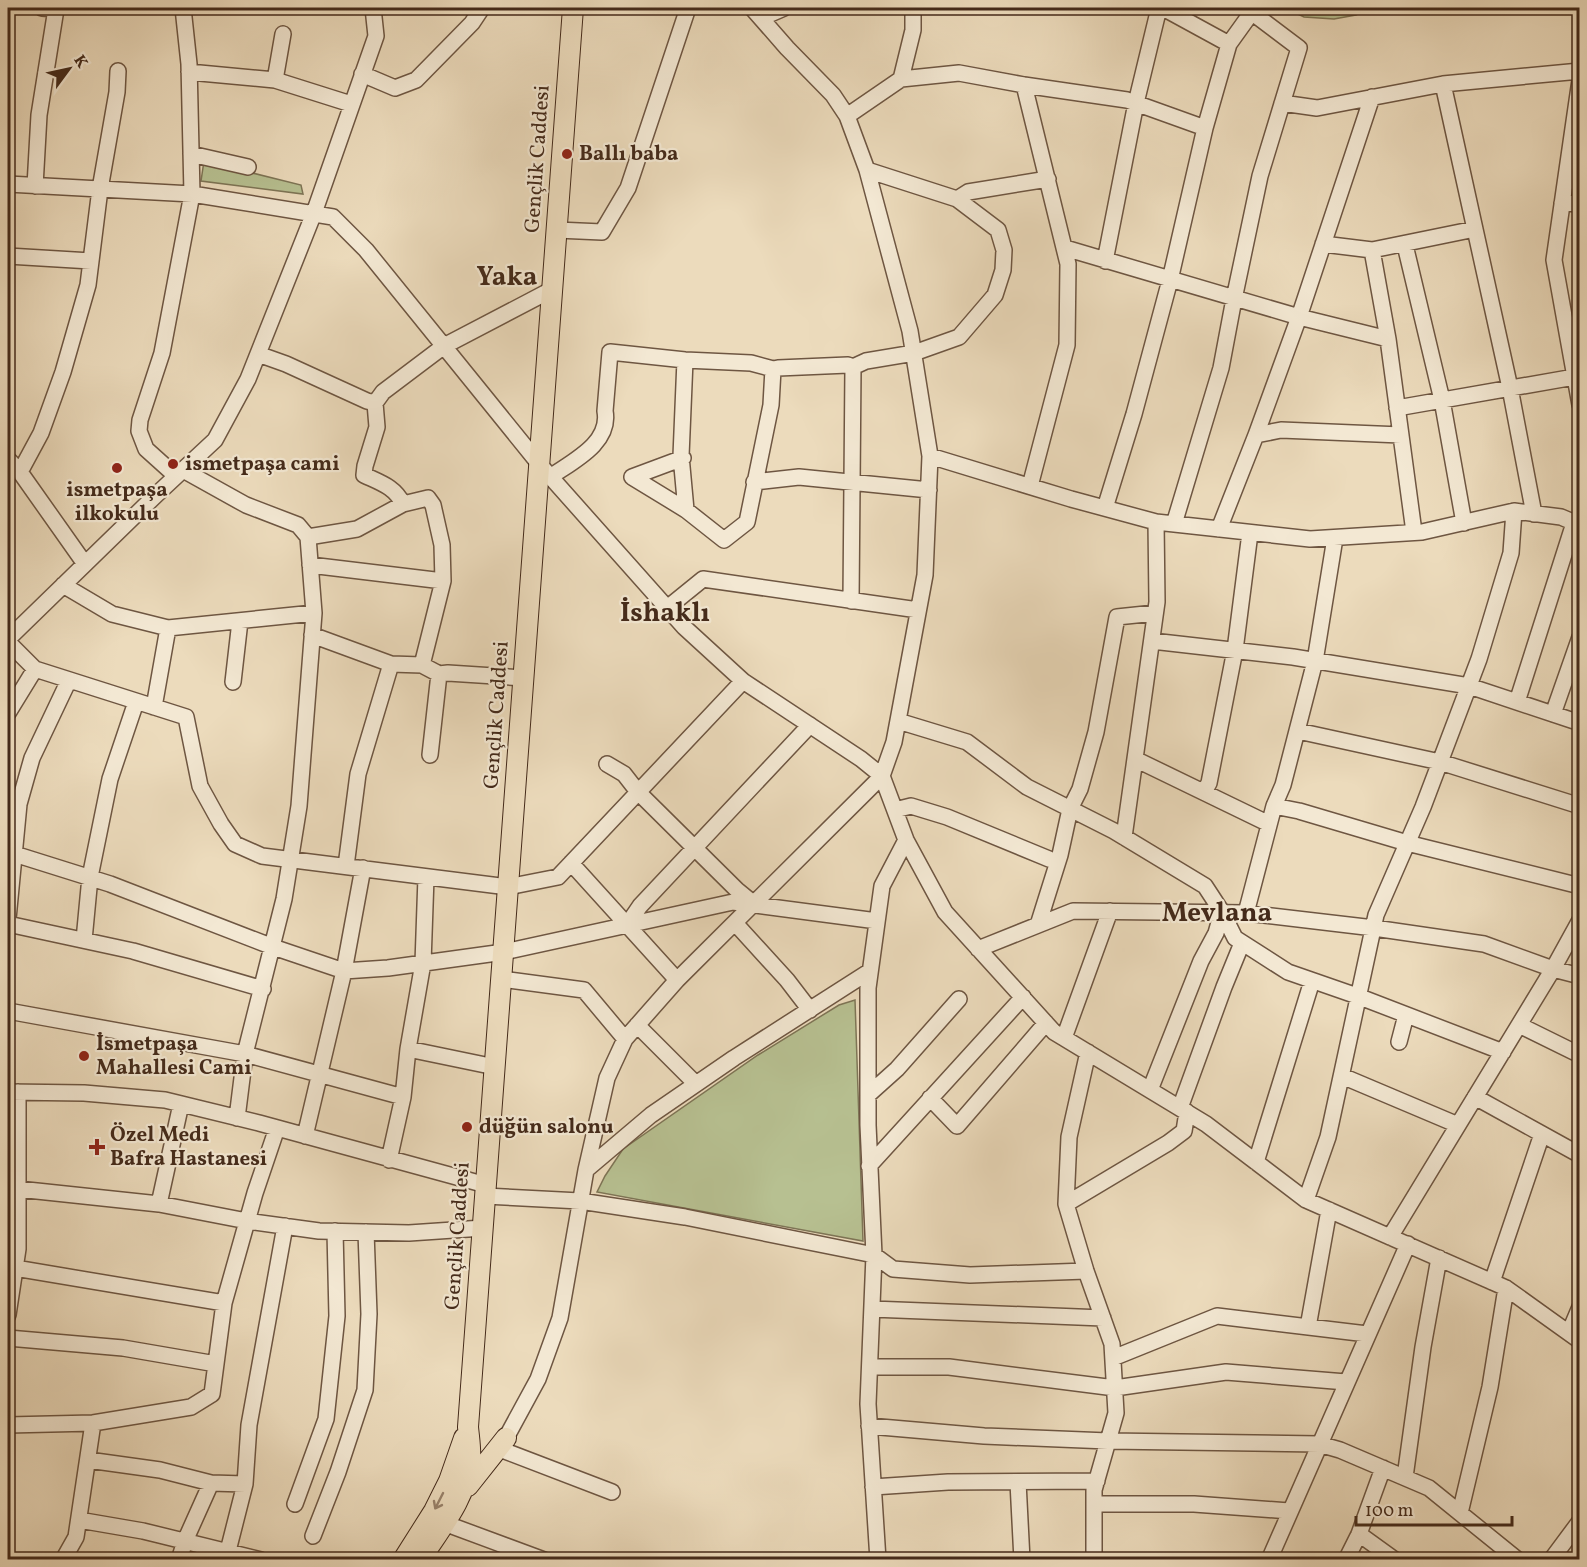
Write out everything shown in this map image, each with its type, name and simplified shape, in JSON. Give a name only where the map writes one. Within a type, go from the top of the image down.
[{"type":"main road","name":"Gençlik Caddesi","points":[[463,1462],[468,1427],[524,678],[545,471],[553,289],[573,8]]},
{"type":"main road","points":[[468,1427],[479,1440],[501,1443]]},
{"type":"main road","points":[[403,1560],[463,1462],[501,1443]]},
{"type":"main road","points":[[420,1560],[461,1495],[501,1443]]},
{"type":"main road","points":[[461,1495],[466,1482],[463,1462]]},
{"type":"street","points":[[35,186],[39,115],[56,9],[42,8]]},
{"type":"street","points":[[183,8],[189,72],[192,194],[162,353],[140,420],[139,431],[146,449],[179,473],[246,505],[298,525],[308,537],[314,614],[299,806],[291,859],[273,947],[244,1054],[237,1118]]},
{"type":"street","points":[[374,8],[376,36],[314,213],[248,379],[215,440],[8,640],[35,669],[186,717],[200,786],[221,825],[235,844],[262,856],[508,887],[558,877],[743,681]]},
{"type":"street","points":[[362,74],[395,88],[416,80],[472,23],[482,8]]},
{"type":"street","points":[[557,230],[602,232],[628,188],[688,8]]},
{"type":"street","points":[[756,13],[784,8]]},
{"type":"street","points":[[901,79],[913,30],[913,8]]},
{"type":"street","points":[[1105,261],[1136,103],[1161,8],[1229,44]]},
{"type":"street","points":[[1105,508],[1134,414],[1170,280],[1204,128],[1229,44],[1249,10],[1299,48],[1260,176],[1221,368],[1174,524]]},
{"type":"street","points":[[612,1492],[501,1443],[538,1379],[560,1318],[586,1170],[607,1078],[625,1039],[677,980],[882,776],[894,742],[925,575],[930,456],[910,331],[867,170],[847,116],[833,95],[756,13]]},
{"type":"street","points":[[275,80],[283,34]]},
{"type":"street","points":[[20,472],[41,433],[63,372],[88,285],[100,189],[117,92],[118,70]]},
{"type":"street","points":[[1282,103],[1317,108],[1443,84],[1580,71]]},
{"type":"street","points":[[189,72],[275,80],[351,104]]},
{"type":"street","points":[[847,116],[901,79],[959,73],[1127,100],[1204,128]]},
{"type":"street","points":[[1580,80],[1554,260],[1577,376],[1580,405]]},
{"type":"street","points":[[1443,84],[1510,388],[1534,514]]},
{"type":"street","points":[[1024,85],[1068,264],[1066,345],[1030,486]]},
{"type":"street","points":[[1219,529],[1299,317],[1372,97]]},
{"type":"street","points":[[191,154],[248,167]]},
{"type":"street","points":[[545,471],[598,442],[607,420],[605,411],[610,352],[686,360],[751,363],[772,369],[837,365],[854,367],[866,361],[914,353],[959,337],[995,295],[1003,270],[1004,250],[998,230],[957,199],[867,170]]},
{"type":"street","points":[[957,199],[968,192],[1048,179]]},
{"type":"street","points":[[8,184],[192,194],[333,217],[366,250],[545,471],[666,609],[743,681],[861,759],[882,776],[906,840],[945,912],[1054,1032],[1206,1124],[1306,1200],[1499,1285],[1574,1337],[1580,1307]]},
{"type":"street","points":[[1562,203],[1580,204]]},
{"type":"street","points":[[1323,244],[1372,250],[1475,229]]},
{"type":"street","points":[[1405,244],[1442,400],[1464,523]]},
{"type":"street","points":[[1065,248],[1234,299],[1388,339]]},
{"type":"street","points":[[1372,250],[1388,339],[1413,532]]},
{"type":"street","points":[[8,256],[91,261]]},
{"type":"street","points":[[403,504],[399,494],[391,488],[364,475],[377,427],[375,403],[383,392],[444,346],[553,289]]},
{"type":"street","points":[[258,354],[375,403]]},
{"type":"street","points":[[686,360],[682,458],[686,510]]},
{"type":"street","points":[[851,601],[854,367]]},
{"type":"street","points":[[682,458],[632,477],[686,510],[724,540],[747,522],[771,405],[772,369]]},
{"type":"street","points":[[1397,408],[1577,376]]},
{"type":"street","points":[[1256,435],[1281,430],[1401,435]]},
{"type":"street","points":[[930,456],[1156,522],[1310,539],[1413,532],[1514,511],[1562,517],[1577,524],[1517,702]]},
{"type":"street","points":[[8,459],[20,472],[85,564]]},
{"type":"street","points":[[754,482],[799,477],[929,490]]},
{"type":"street","points":[[308,537],[357,529],[403,504],[428,498],[433,505],[441,545],[442,581],[422,665]]},
{"type":"street","points":[[1306,1200],[1328,1137],[1376,915],[1440,762],[1479,658],[1511,553],[1514,511]]},
{"type":"street","points":[[1124,837],[1155,613],[1156,522]]},
{"type":"street","points":[[1204,792],[1209,783],[1236,650],[1250,533]]},
{"type":"street","points":[[1246,913],[1274,806],[1283,785],[1298,731],[1314,661],[1335,538]]},
{"type":"street","points":[[310,565],[442,581]]},
{"type":"street","points":[[666,609],[703,579],[918,610]]},
{"type":"street","points":[[63,585],[112,614],[168,627],[314,614]]},
{"type":"street","points":[[1038,925],[1060,855],[1070,809],[1080,789],[1096,732],[1117,617],[1155,613]]},
{"type":"street","points":[[233,682],[240,621]]},
{"type":"street","points":[[154,707],[168,627]]},
{"type":"street","points":[[312,635],[391,664],[422,665],[440,674],[524,678]]},
{"type":"street","points":[[1552,714],[1580,637]]},
{"type":"street","points":[[1152,641],[1293,657],[1469,686],[1580,723]]},
{"type":"street","points":[[346,866],[358,774],[391,664]]},
{"type":"street","points":[[8,713],[35,669]]},
{"type":"street","points":[[430,754],[440,674]]},
{"type":"street","points":[[8,919],[11,853],[19,804],[32,758],[69,680]]},
{"type":"street","points":[[84,940],[90,877],[111,779],[136,702]]},
{"type":"street","points":[[898,721],[967,742],[1027,787],[1124,837],[1205,886],[1235,938],[1288,972],[1503,1052]]},
{"type":"street","points":[[627,925],[640,906],[810,725]]},
{"type":"street","points":[[1298,731],[1440,762],[1580,806]]},
{"type":"street","points":[[1135,759],[1269,824]]},
{"type":"street","points":[[607,764],[624,774],[638,792],[736,890],[754,904]]},
{"type":"street","points":[[895,810],[912,806],[947,817],[1049,859]]},
{"type":"street","points":[[1274,806],[1299,811],[1407,843],[1580,886]]},
{"type":"street","points":[[878,1560],[869,1426],[874,1255],[869,1166],[868,988],[882,886],[906,840]]},
{"type":"street","points":[[11,853],[90,877],[273,947],[344,970],[423,963],[504,951],[733,902],[877,921]]},
{"type":"street","points":[[571,863],[677,980]]},
{"type":"street","points":[[305,1136],[344,970],[363,868]]},
{"type":"street","points":[[390,1160],[423,963],[426,877]]},
{"type":"street","points":[[978,949],[1073,911],[1246,913],[1484,944],[1552,969],[1580,976]]},
{"type":"street","points":[[1064,1038],[1110,911]]},
{"type":"street","points":[[1150,1090],[1201,961],[1216,933],[1222,912]]},
{"type":"street","points":[[1390,1236],[1503,1052],[1580,920]]},
{"type":"street","points":[[735,923],[787,980],[810,1010]]},
{"type":"street","points":[[8,924],[133,951],[262,989]]},
{"type":"street","points":[[1066,1204],[1184,1131],[1183,1110],[1224,987],[1242,943]]},
{"type":"street","points":[[586,1170],[651,1115],[870,971]]},
{"type":"street","points":[[501,979],[584,990],[625,1039]]},
{"type":"street","points":[[1256,1162],[1312,981]]},
{"type":"street","points":[[869,1166],[1023,997]]},
{"type":"street","points":[[868,1095],[897,1069],[959,999]]},
{"type":"street","points":[[8,1011],[244,1054],[402,1097]]},
{"type":"street","points":[[1399,1042],[1407,1015]]},
{"type":"street","points":[[930,1098],[957,1126],[1046,1023]]},
{"type":"street","points":[[637,1025],[696,1084]]},
{"type":"street","points":[[1519,1025],[1580,1055]]},
{"type":"street","points":[[408,1049],[495,1067]]},
{"type":"street","points":[[1088,1052],[1069,1137],[1066,1204],[1086,1271],[1112,1344],[1116,1413],[1094,1490],[1094,1560]]},
{"type":"street","points":[[1341,1076],[1458,1125]]},
{"type":"street","points":[[8,1315],[18,1249],[18,1188],[13,1092],[84,1093],[165,1100],[277,1128],[390,1160],[486,1191],[580,1201],[685,1217],[874,1255],[893,1269],[970,1275],[1086,1271]]},
{"type":"street","points":[[1475,1097],[1580,1155]]},
{"type":"street","points":[[159,1204],[181,1104]]},
{"type":"street","points":[[8,1425],[93,1423],[191,1407],[212,1394],[224,1303],[277,1128]]},
{"type":"street","points":[[1460,1513],[1490,1387],[1499,1285],[1542,1134]]},
{"type":"street","points":[[18,1188],[159,1204],[247,1221],[335,1231],[409,1233],[483,1228]]},
{"type":"street","points":[[1308,1327],[1329,1210]]},
{"type":"street","points":[[228,1551],[245,1484],[249,1425],[285,1226]]},
{"type":"street","points":[[295,1504],[326,1419],[337,1316],[335,1231]]},
{"type":"street","points":[[313,1536],[338,1472],[365,1390],[369,1314],[366,1232]]},
{"type":"street","points":[[1269,1560],[1408,1244]]},
{"type":"street","points":[[1404,1477],[1439,1258]]},
{"type":"street","points":[[15,1268],[224,1303]]},
{"type":"street","points":[[872,1309],[1103,1318]]},
{"type":"street","points":[[1113,1358],[1217,1316],[1367,1335]]},
{"type":"street","points":[[8,1338],[123,1348],[216,1365]]},
{"type":"street","points":[[870,1367],[949,1367],[1115,1388],[1226,1372],[1346,1382]]},
{"type":"street","points":[[63,1560],[76,1537],[93,1423]]},
{"type":"street","points":[[869,1426],[984,1436],[1108,1441],[1319,1444],[1340,1450],[1429,1488],[1518,1560]]},
{"type":"street","points":[[88,1460],[160,1470],[211,1483],[245,1484]]},
{"type":"street","points":[[1346,1560],[1359,1534],[1383,1468]]},
{"type":"street","points":[[873,1487],[948,1482],[1097,1481]]},
{"type":"street","points":[[1018,1482],[1022,1560]]},
{"type":"street","points":[[179,1560],[211,1483]]},
{"type":"street","points":[[1094,1504],[1194,1504],[1289,1511]]},
{"type":"street","points":[[79,1520],[185,1541],[261,1560]]},
{"type":"street","points":[[1551,1560],[1580,1521]]},
{"type":"street","points":[[444,1523],[544,1560]]},
{"type":"street","points":[[1359,1534],[1395,1560]]},
{"type":"green space","points":[[1285,8],[1369,8],[1356,15],[1334,19],[1304,17]]},
{"type":"green space","points":[[204,161],[301,185],[303,194],[201,181]]},
{"type":"green space","points":[[855,1000],[863,1241],[597,1192],[623,1149],[758,1055],[839,1005]]},
{"type":"place","name":"Ballı baba","points":[[567,154]]},
{"type":"place","name":"ismetpaşa cami","points":[[173,464]]},
{"type":"place","name":"ismetpaşa ilkokulu","points":[[117,468]]},
{"type":"place","name":"İsmetpaşa Mahallesi Cami","points":[[84,1056]]},
{"type":"place","name":"düğün salonu","points":[[467,1127]]},
{"type":"place","name":"Özel Medi Bafra Hastanesi","points":[[97,1147]]},
{"type":"district","name":"Yaka","points":[[507,278]]},
{"type":"district","name":"İshaklı","points":[[665,614]]},
{"type":"district","name":"Mevlana","points":[[1217,914]]}]
